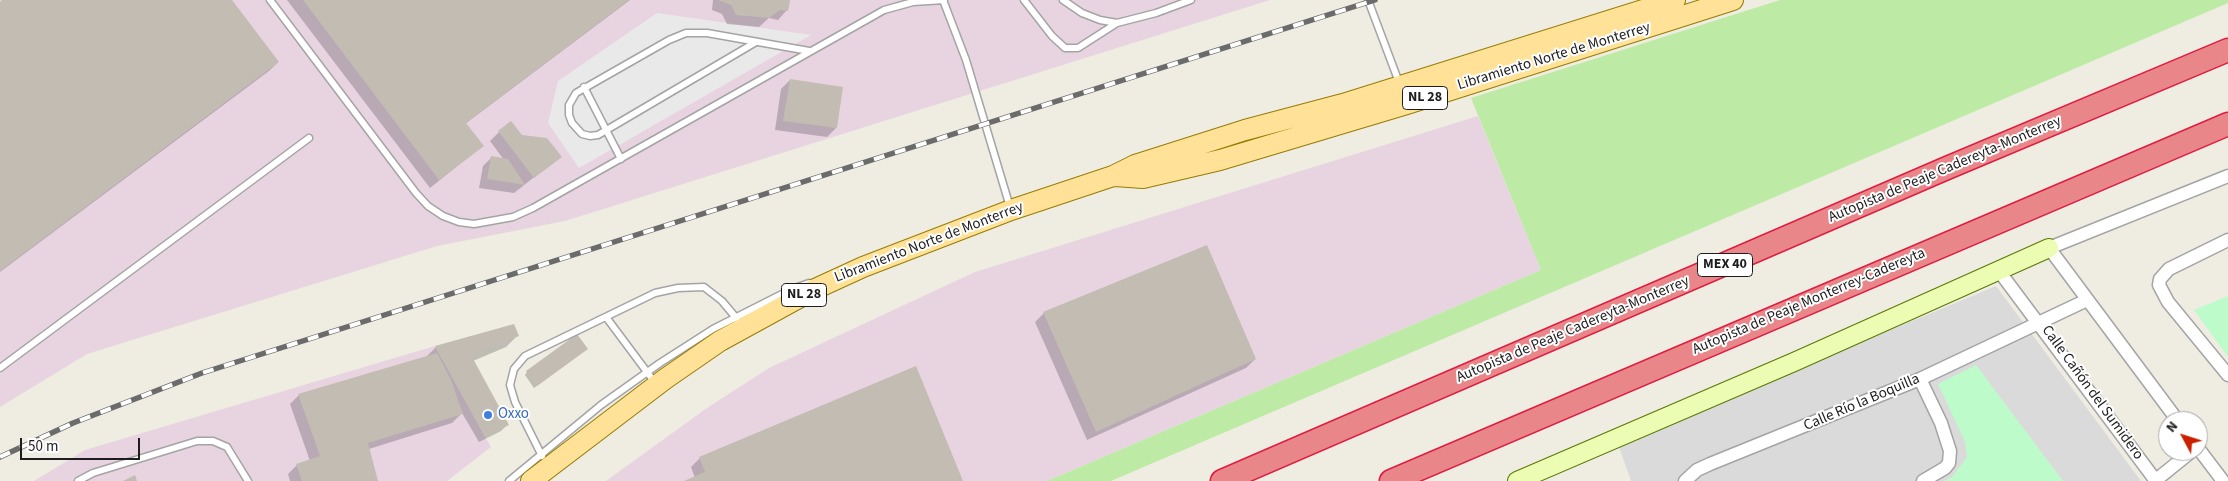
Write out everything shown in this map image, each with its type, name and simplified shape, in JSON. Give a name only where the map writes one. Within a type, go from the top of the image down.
[{"type":"highway","name":"Autopista de Peaje Cadereyta-Monterrey","points":[[1222,481],[1947,168],[2228,50]]},
{"type":"highway","name":"Autopista de Peaje Monterrey-Cadereyta","points":[[1391,481],[2228,124]]},
{"type":"main road","name":"Libramiento Norte de Monterrey","points":[[531,481],[544,461],[652,379],[720,341],[739,323],[863,266],[1011,210],[1113,176],[1135,165],[1245,130],[1343,104],[1675,0]]},
{"type":"main road","name":"Libramiento Norte de Monterrey","points":[[1113,176],[1143,178],[1162,175],[1264,146],[1568,53],[1734,0]]},
{"type":"main road","points":[[1264,146],[1307,126],[1379,98],[1400,86],[1434,84],[1524,59],[1568,53]]},
{"type":"street","points":[[1517,481],[1794,362],[2049,248],[2228,176]]},
{"type":"street","points":[[2228,240],[2169,269],[2160,279],[2159,285],[2168,302],[2228,375]]},
{"type":"street","points":[[2049,248],[2170,411]]},
{"type":"street","points":[[1999,271],[2039,322]]},
{"type":"street","name":"Calle Cañón del Sumidero","points":[[2086,300],[2039,322],[2156,481]]},
{"type":"street","name":"Calle Río la Boquilla","points":[[1685,481],[1697,470],[1710,464],[1920,379],[2039,322]]},
{"type":"street","points":[[1920,379],[1946,435],[1950,450],[1949,463],[1939,473],[1923,481]]},
{"type":"street","points":[[2156,481],[2180,461]]},
{"type":"street","points":[[2208,461],[2223,481]]},
{"type":"lane","points":[[270,0],[404,179],[428,206],[443,216],[459,222],[474,224],[513,217],[533,208],[884,10],[913,2],[944,0],[966,60],[1011,210]]},
{"type":"lane","points":[[1024,0],[1052,36],[1065,48],[1071,49],[1089,42],[1117,23],[1156,13],[1191,0]]},
{"type":"lane","points":[[1063,0],[1082,13],[1100,20],[1117,23]]},
{"type":"lane","points":[[1368,0],[1400,86]]},
{"type":"lane","points":[[756,42],[606,132],[590,136],[582,134],[572,123],[569,115],[569,105],[576,93],[669,40],[686,33],[707,33],[809,51]]},
{"type":"lane","points":[[584,87],[621,159]]},
{"type":"lane","points":[[0,368],[309,138]]},
{"type":"lane","points":[[509,481],[544,461],[515,402],[510,385],[514,369],[525,356],[656,293],[678,288],[704,286],[722,301],[739,323]]},
{"type":"lane","points":[[606,317],[652,379]]},
{"type":"lane","points":[[78,481],[93,473],[188,444],[213,441],[227,447],[248,481]]},
{"type":"shaded area","points":[[0,0],[1270,0],[565,221],[437,246],[87,354],[0,407]]},
{"type":"shaded area","points":[[657,13],[811,35],[579,168],[548,123],[558,81]]},
{"type":"shaded area","points":[[1478,116],[1541,270],[1047,481],[606,481],[707,408],[769,368],[975,272]]},
{"type":"shaded area","points":[[1996,286],[2141,481],[1631,481],[1618,444]]},
{"type":"shaded area","points":[[435,346],[491,447],[447,481],[34,481],[85,450]]},
{"type":"green space","points":[[1780,0],[2228,0],[2228,3],[1111,481],[1047,481],[1541,270],[1471,98]]},
{"type":"green space","points":[[2228,296],[2228,357],[2194,310]]},
{"type":"green space","points":[[1976,365],[2063,481],[1944,481],[1952,477],[1967,457],[1965,442],[1938,384]]},
{"type":"building","points":[[2,0],[232,0],[279,62],[0,271],[0,2]]},
{"type":"building","points":[[303,0],[629,0],[466,123],[484,146],[439,180]]},
{"type":"building","points":[[718,0],[790,0],[788,11],[780,10],[769,18],[736,15],[731,5]]},
{"type":"building","points":[[790,79],[843,87],[837,128],[783,121]]},
{"type":"building","points":[[511,121],[522,135],[547,138],[562,157],[534,178],[498,131]]},
{"type":"building","points":[[491,156],[508,159],[525,185],[487,179]]},
{"type":"building","points":[[1207,245],[1256,359],[1096,432],[1043,312]]},
{"type":"building","points":[[514,324],[519,336],[471,355],[509,425],[485,437],[435,346]]},
{"type":"building","points":[[577,334],[588,349],[537,386],[526,371]]},
{"type":"building","points":[[437,353],[451,380],[463,414],[368,443],[378,481],[302,481],[296,464],[320,456],[298,394]]},
{"type":"building","points":[[916,366],[963,481],[684,481],[705,472],[699,457]]},
{"type":"building","points":[[135,475],[137,481],[123,481]]},
{"type":"railway","points":[[0,457],[73,423],[202,373],[1375,0]]},
{"type":"place","name":"Oxxo","points":[[488,415]]}]
